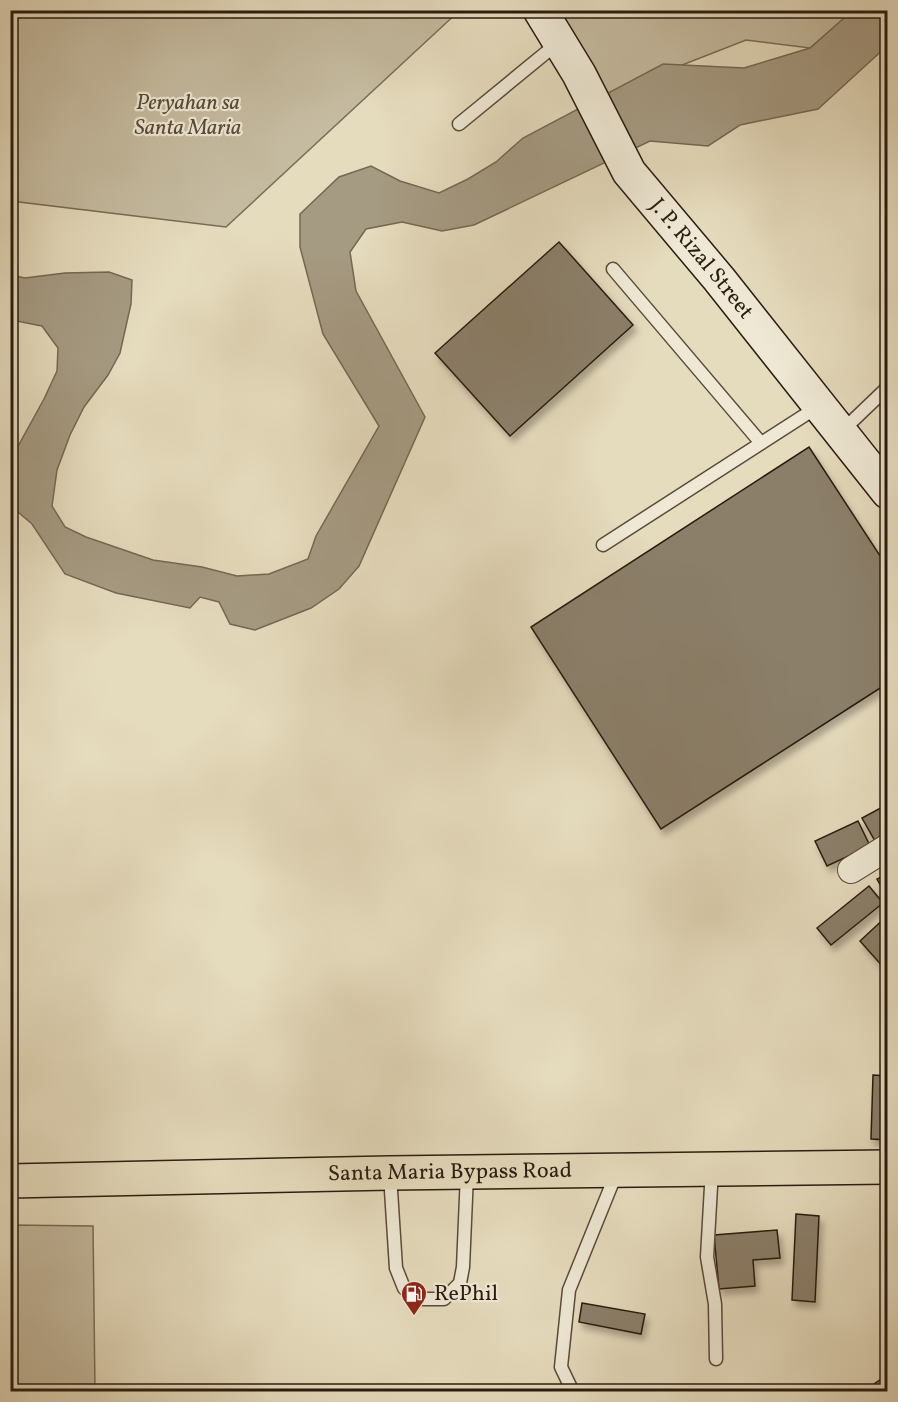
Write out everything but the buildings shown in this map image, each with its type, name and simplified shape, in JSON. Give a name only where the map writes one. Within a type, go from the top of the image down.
[{"type":"main road","name":"J. P. Rizal Street","points":[[540,10],[579,74],[628,172],[719,279],[888,492]]},
{"type":"main road","name":"Santa Maria Bypass Road","points":[[10,1181],[390,1173],[467,1174],[888,1167]]},
{"type":"street","points":[[851,870],[888,847]]},
{"type":"lane","points":[[459,124],[560,41]]},
{"type":"lane","points":[[614,269],[761,443]]},
{"type":"lane","points":[[841,431],[888,387]]},
{"type":"lane","points":[[603,545],[820,405]]},
{"type":"lane","points":[[712,1169],[707,1257],[715,1304],[716,1359]]},
{"type":"lane","points":[[573,1392],[561,1367],[569,1290],[617,1171]]},
{"type":"lane","points":[[390,1173],[396,1268],[404,1288],[416,1299],[444,1299],[460,1283],[463,1267],[467,1174]]},
{"type":"green space","name":"Peryahan sa Santa Maria","points":[[11,10],[459,11],[226,227],[11,201]]},
{"type":"green space","points":[[549,11],[854,11],[810,48],[746,40],[600,97]]},
{"type":"green space","points":[[11,1225],[93,1226],[95,1391],[11,1391]]},
{"type":"shaded area","points":[[852,11],[887,11],[887,46],[818,109],[740,125],[708,146],[650,141],[474,225],[442,231],[402,222],[366,229],[350,252],[356,291],[425,417],[359,566],[339,589],[311,608],[255,630],[230,624],[219,602],[200,597],[190,608],[116,593],[65,574],[32,524],[11,506],[11,459],[57,371],[58,348],[42,326],[11,320],[10,275],[25,278],[65,273],[109,272],[132,280],[131,304],[120,353],[108,375],[84,407],[70,435],[57,470],[52,506],[65,527],[86,537],[153,560],[202,567],[237,576],[269,574],[308,559],[316,536],[379,426],[323,334],[300,247],[300,214],[339,177],[371,166],[400,181],[439,193],[496,162],[523,138],[663,64],[744,68],[810,48]]},
{"type":"place","name":"RePhil","points":[[414,1317]]}]
